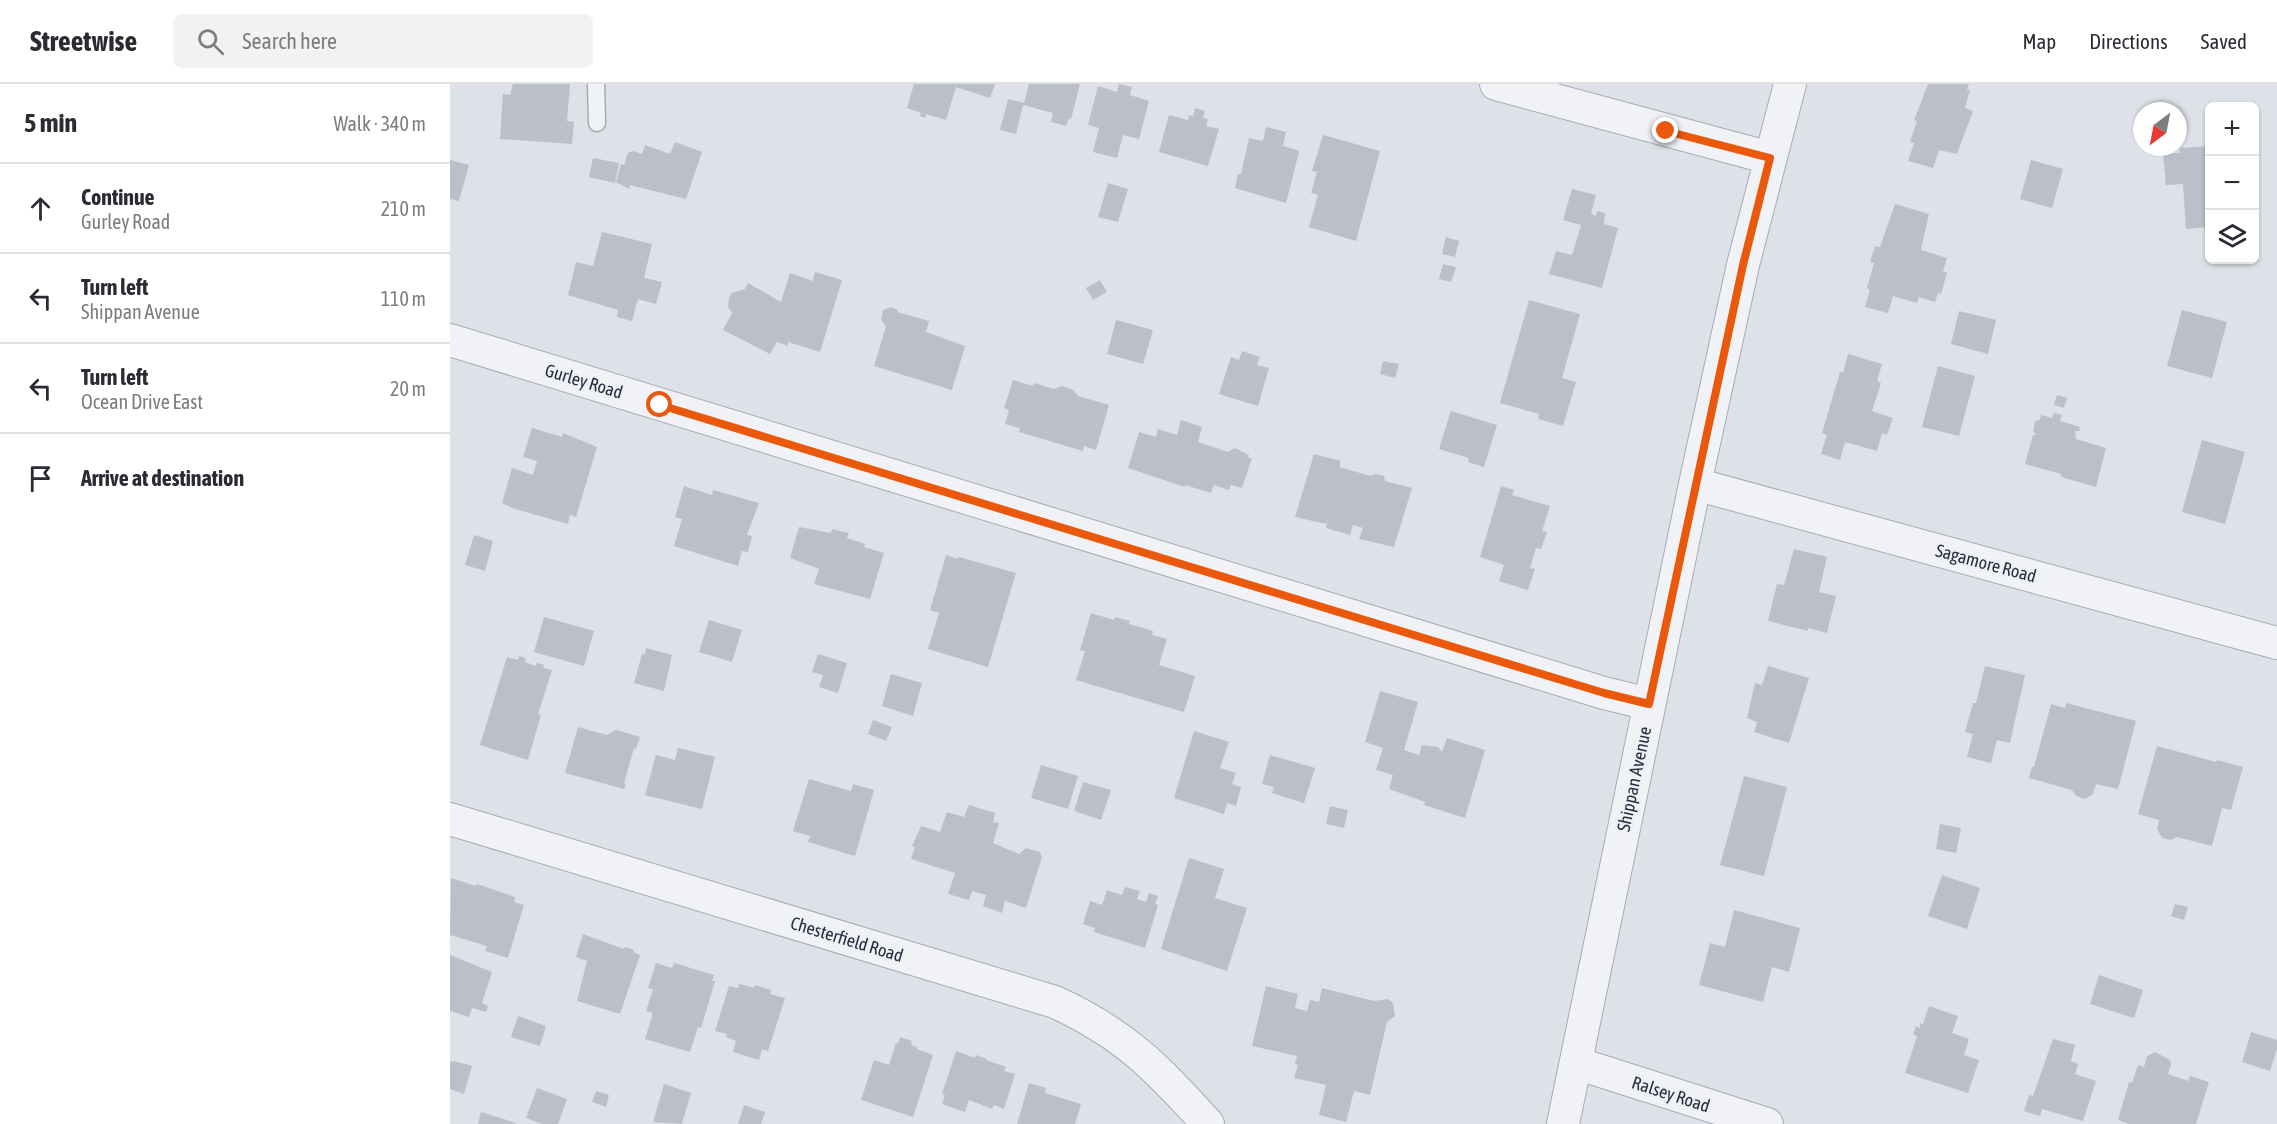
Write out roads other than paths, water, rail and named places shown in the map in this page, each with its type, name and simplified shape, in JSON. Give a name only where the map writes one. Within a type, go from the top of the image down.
[{"type":"street","points":[[1496,84],[1770,158]]},
{"type":"street","name":"Shippan Avenue","points":[[1563,1124],[1695,484],[1743,265],[1790,84]]},
{"type":"street","name":"Gurley Road","points":[[450,340],[1547,676],[1649,704]]},
{"type":"street","name":"Sagamore Road","points":[[1695,484],[2277,643]]},
{"type":"street","name":"Chesterfield Road","points":[[450,819],[1055,1002],[1101,1025],[1133,1047],[1161,1072],[1208,1124]]},
{"type":"street","name":"Ralsey Road","points":[[1576,1063],[1767,1124]]},
{"type":"lane","points":[[596,84],[597,123]]}]
